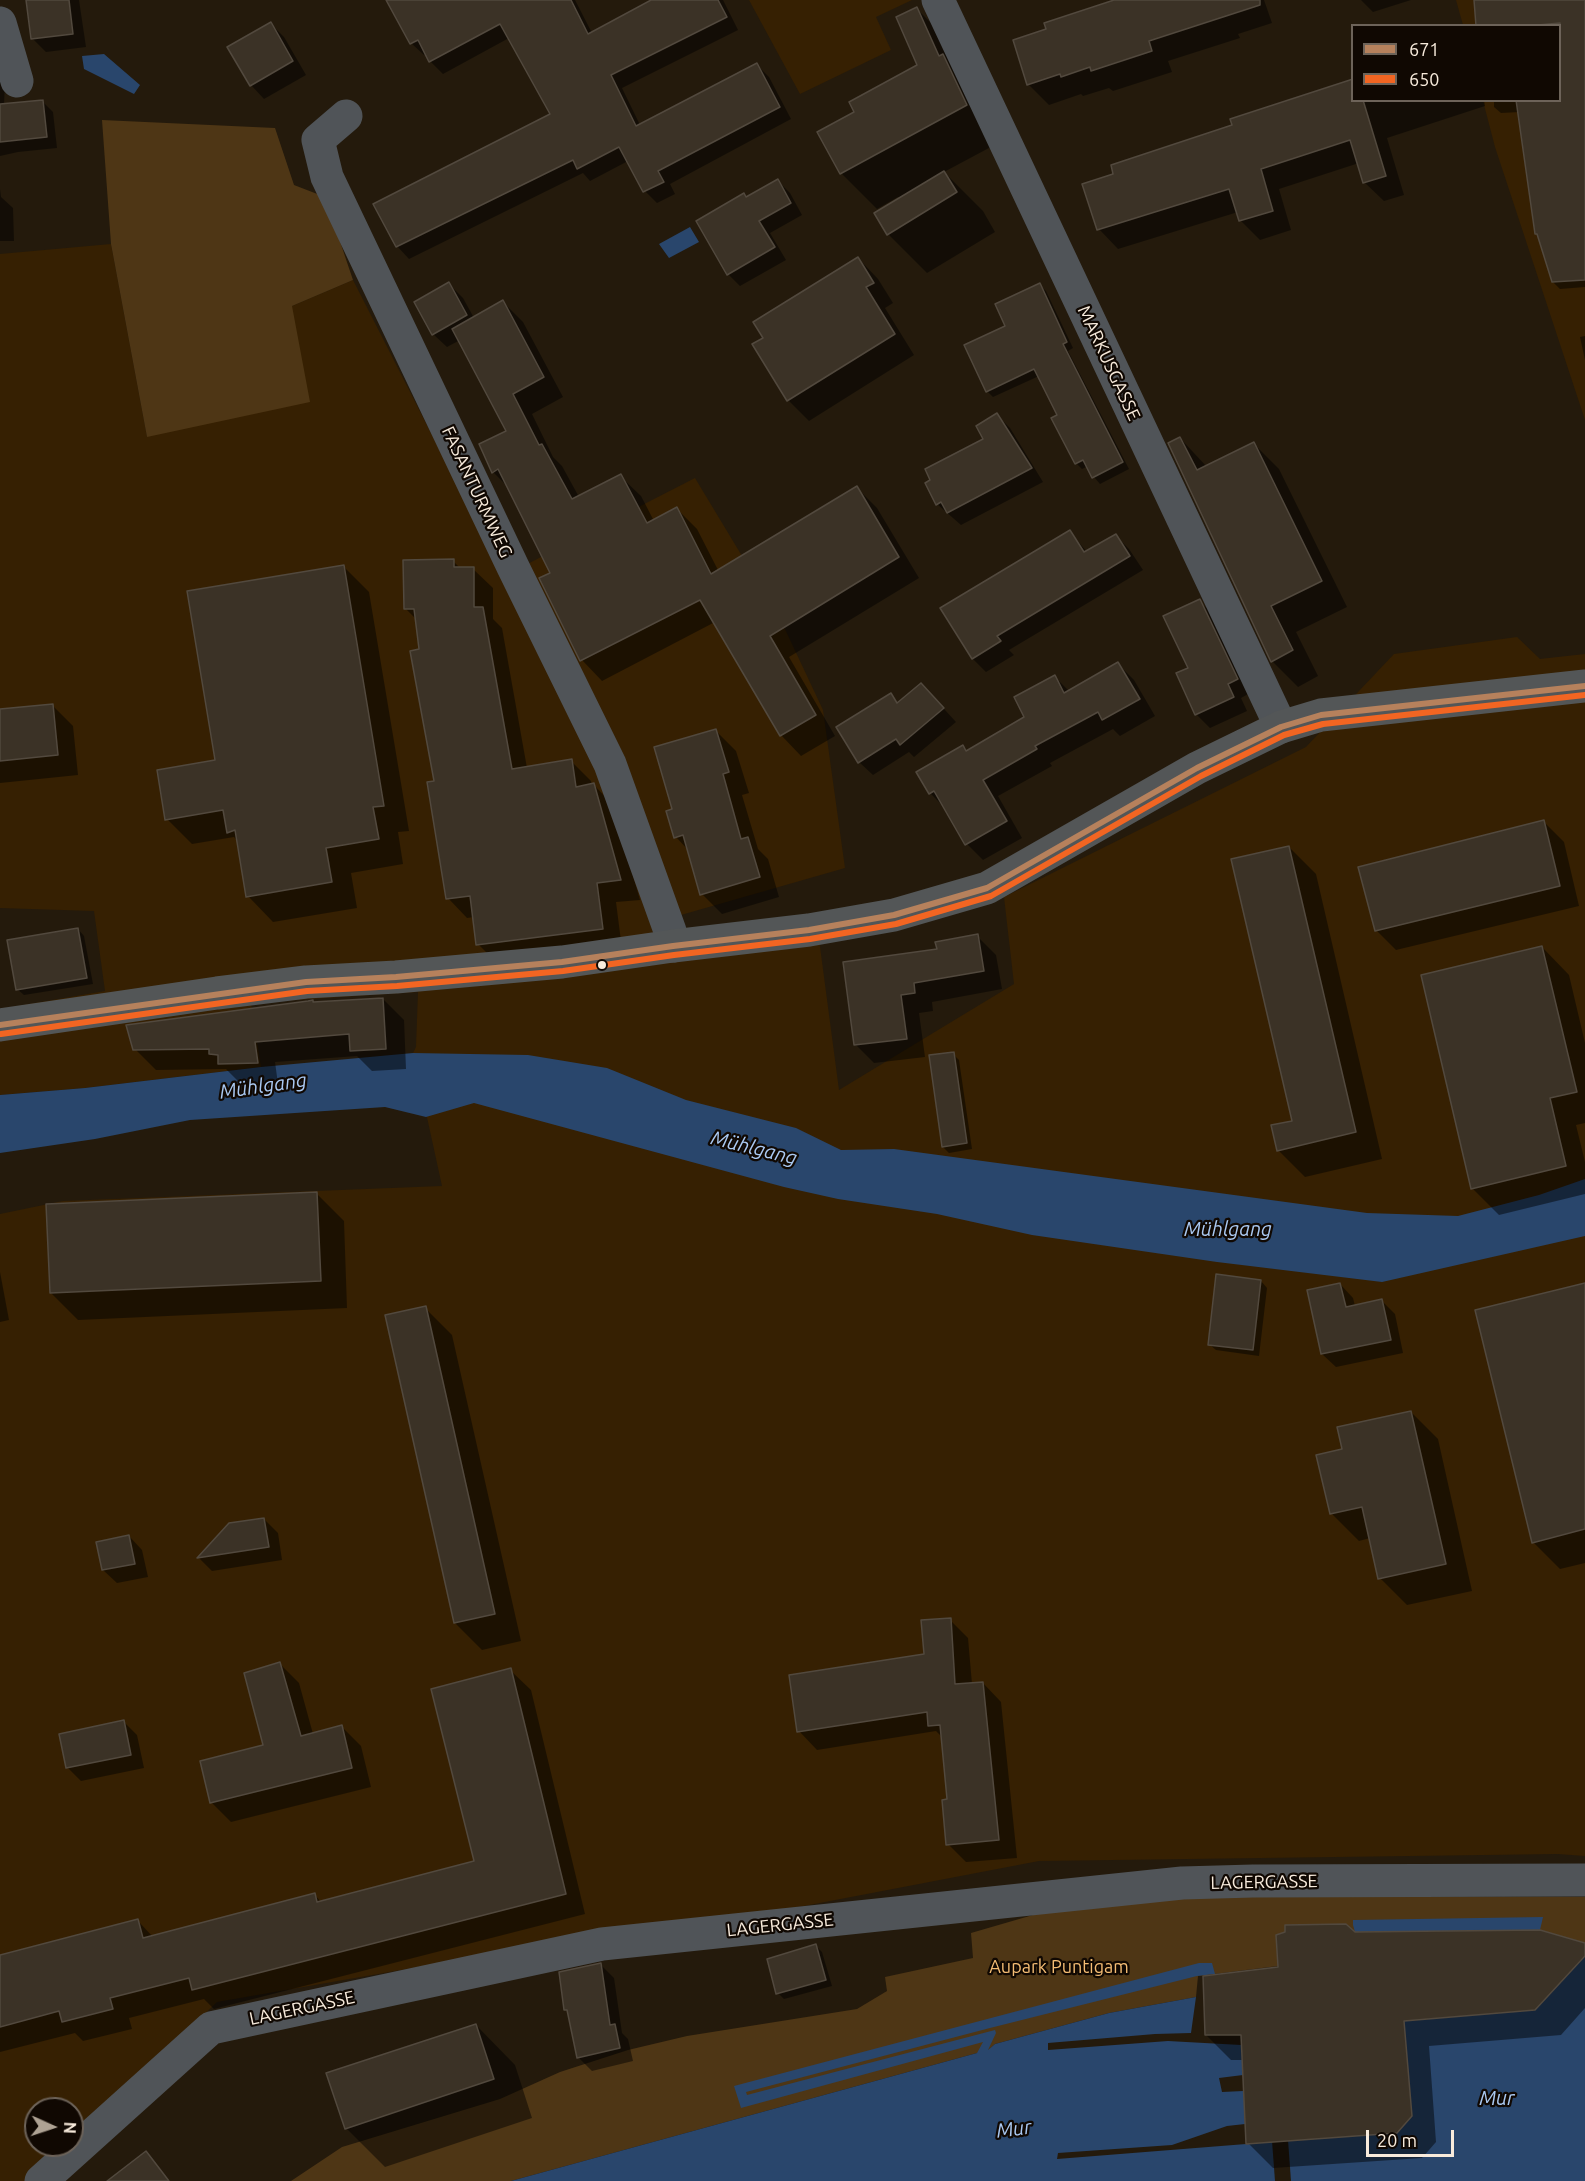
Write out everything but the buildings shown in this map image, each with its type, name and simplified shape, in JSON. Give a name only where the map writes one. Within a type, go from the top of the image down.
[{"type":"main road","points":[[0,1025],[306,982],[529,966],[809,930],[894,915],[987,888],[1197,768],[1281,727],[1331,714],[1585,686]]},
{"type":"street","name":"MARKUSGASSE","points":[[938,0],[1281,727]]},
{"type":"street","points":[[0,23],[17,81]]},
{"type":"street","name":"FASANTURMWEG","points":[[346,116],[318,140],[327,177],[610,765],[670,931],[672,946]]},
{"type":"street","name":"LAGERGASSE","points":[[41,2181],[211,2028],[602,1944],[1182,1883],[1585,1880]]},
{"type":"shaded area","points":[[749,0],[912,0],[876,17],[891,50],[800,94]]},
{"type":"shaded area","points":[[1456,0],[1585,0],[1585,420],[1495,147],[1483,102],[1561,102],[1561,24],[1463,24]]},
{"type":"shaded area","points":[[111,244],[147,437],[292,306],[353,280],[502,577],[695,478],[742,556],[857,486],[899,557],[784,627],[823,710],[845,868],[681,915],[673,946],[817,924],[839,1090],[1014,984],[1004,897],[1306,747],[1394,654],[1517,637],[1540,659],[1585,654],[1585,1856],[1558,1854],[1039,1861],[804,1906],[585,1938],[217,2002],[84,2131],[84,2097],[24,2097],[24,2157],[57,2157],[32,2181],[0,2181],[0,1214],[63,1201],[442,1186],[413,1053],[416,1047],[418,992],[251,1003],[261,1067],[85,1088],[0,1095],[0,1009],[105,991],[94,911],[0,908],[0,254]]},
{"type":"green space","points":[[102,120],[275,128],[294,185],[325,197],[353,280],[292,306],[310,402],[147,437],[111,244]]},
{"type":"green space","name":"Aupark Puntigam","points":[[1185,1896],[1585,1897],[1585,1943],[1540,1930],[1355,1932],[1346,1924],[1286,1925],[1285,1932],[1276,1935],[1278,1966],[1198,1976],[1196,1997],[1109,2013],[995,2044],[985,2053],[977,2053],[511,2181],[291,2181],[342,2147],[500,2099],[560,2072],[628,2050],[687,2036],[857,2009],[887,1991],[885,1977],[973,1958],[971,1933],[1057,1908]]},
{"type":"water","points":[[104,54],[140,85],[134,94],[84,69],[82,56]]},
{"type":"water","points":[[690,227],[699,242],[669,258],[659,244]]},
{"type":"water","name":"Mühlgang","points":[[413,1053],[528,1055],[607,1068],[686,1100],[796,1128],[841,1150],[894,1149],[1367,1213],[1458,1216],[1539,1195],[1585,1179],[1585,1236],[1382,1282],[1217,1262],[1032,1235],[937,1214],[838,1199],[784,1187],[474,1103],[426,1117],[385,1107],[190,1120],[95,1139],[0,1153],[0,1095]]},
{"type":"water","points":[[1543,1917],[1540,1930],[1355,1932],[1353,1925],[1353,1920]]},
{"type":"water","name":"Mur","points":[[1585,1956],[1585,2181],[511,2181],[977,2053],[983,2042],[741,2108],[734,2086],[1199,1963],[1212,1963],[1215,1974],[1197,1976],[990,2028],[746,2092],[747,2095],[995,2030],[996,2033],[988,2050],[995,2044],[1109,2013],[1196,1997],[1191,2033],[1048,2043],[1048,2050],[1168,2041],[1241,2045],[1241,2035],[1535,2010]],"holes":[[[1243,2075],[1243,2091],[1222,2092],[1219,2078]],[[1245,2124],[1246,2144],[1057,2159],[1058,2153],[1172,2145],[1227,2126]]]},
{"type":"pier","points":[[1288,2140],[1291,2181],[1275,2181],[1272,2141]]},
{"type":"transit line","name":"671","points":[[0,1025],[306,982],[396,977],[562,962],[809,930],[894,915],[987,888],[1197,768],[1281,727],[1321,715],[1585,686]]},
{"type":"transit line","name":"650","points":[[1,1034],[307,991],[397,986],[563,971],[810,939],[896,924],[991,896],[1201,776],[1284,735],[1323,724],[1585,695]]}]
